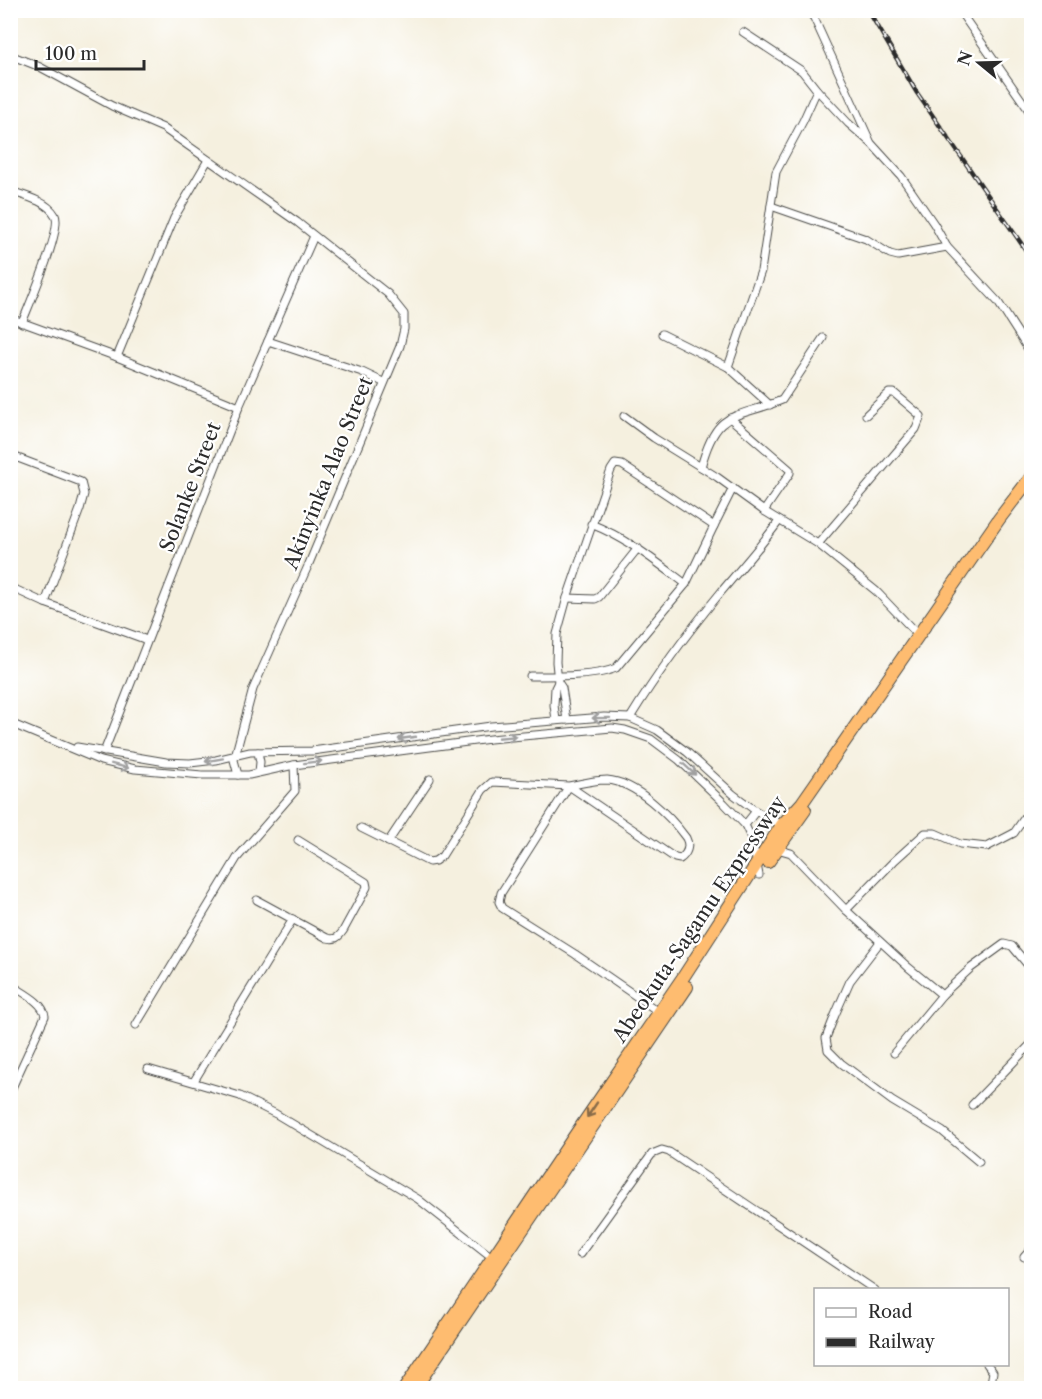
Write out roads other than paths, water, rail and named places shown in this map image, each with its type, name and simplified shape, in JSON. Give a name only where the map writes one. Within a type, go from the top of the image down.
[{"type":"highway","name":"Abeokuta-Sagamu Expressway","points":[[415,1389],[611,1101],[801,803],[999,519],[1032,476]]},
{"type":"highway","name":"Abeokuta-Sagamu Expressway","points":[[405,1389],[659,1012],[758,870],[777,849],[787,826],[1032,489]]},
{"type":"street","points":[[808,10],[814,18],[872,143]]},
{"type":"street","points":[[959,10],[1032,115]]},
{"type":"street","points":[[743,32],[802,71],[848,123],[872,143],[901,176],[934,224],[947,248],[998,302],[1032,356]]},
{"type":"street","name":"Akinyinka Alao Street","points":[[10,55],[40,67],[112,106],[163,128],[263,197],[314,236],[388,294],[404,314],[404,329],[400,346],[308,566],[260,672],[245,715],[234,765],[238,775]]},
{"type":"street","points":[[728,367],[761,271],[776,172],[817,90]]},
{"type":"street","points":[[117,357],[174,218],[208,160]]},
{"type":"street","points":[[10,190],[35,199],[54,212],[57,219],[54,240],[22,323]]},
{"type":"street","points":[[771,206],[866,239],[890,254],[898,256],[947,248]]},
{"type":"street","name":"Solanke Street","points":[[104,752],[239,407],[314,236]]},
{"type":"street","points":[[10,318],[117,357],[239,407]]},
{"type":"street","points":[[662,334],[728,367],[770,405]]},
{"type":"street","points":[[701,467],[716,428],[730,418],[782,400],[823,338]]},
{"type":"street","points":[[268,340],[362,372],[383,382]]},
{"type":"street","points":[[818,544],[916,429],[921,416],[894,393],[889,393],[866,415]]},
{"type":"street","points":[[624,416],[779,521],[818,544],[876,591],[919,636]]},
{"type":"street","points":[[730,418],[790,470],[764,511]]},
{"type":"street","points":[[10,455],[81,482],[84,495],[80,509],[45,603]]},
{"type":"street","points":[[556,720],[557,634],[591,524],[615,464],[622,465],[714,526]]},
{"type":"street","points":[[530,676],[557,679],[616,668],[686,584],[733,488]]},
{"type":"street","points":[[630,718],[687,635],[760,548],[779,521]]},
{"type":"street","points":[[591,524],[614,533],[638,548],[686,584]]},
{"type":"street","points":[[567,598],[595,599],[599,597],[638,548]]},
{"type":"street","points":[[10,587],[45,603],[147,640]]},
{"type":"street","points":[[557,679],[562,688],[567,720]]},
{"type":"street","points":[[66,745],[166,762],[190,763],[216,760],[237,754],[312,751],[491,726],[604,717],[630,718],[657,730],[687,752],[733,794],[756,811],[787,826]]},
{"type":"street","points":[[10,723],[101,761],[135,769],[160,773],[238,775],[294,765],[490,739],[612,728],[625,730],[651,739],[680,760],[745,825],[752,840],[758,870]]},
{"type":"street","points":[[258,752],[259,772]]},
{"type":"street","points":[[136,1025],[237,858],[295,790],[294,765]]},
{"type":"street","points":[[388,842],[430,779]]},
{"type":"street","points":[[362,828],[429,862],[435,861],[442,856],[483,790],[492,782],[569,786],[604,780],[615,781],[650,800],[681,830],[689,844],[683,858],[680,860],[675,858],[569,786]]},
{"type":"street","points":[[569,786],[501,893],[499,902],[502,909],[576,954],[659,1012]]},
{"type":"street","points":[[724,803],[733,794]]},
{"type":"street","points":[[846,910],[925,833],[934,833],[960,844],[987,847],[1014,833],[1032,807]]},
{"type":"street","points":[[745,825],[756,811]]},
{"type":"street","points":[[257,900],[327,938],[339,937],[366,887],[366,882],[298,840]]},
{"type":"street","points":[[777,849],[791,853],[880,942],[942,995]]},
{"type":"street","points":[[194,1081],[293,919]]},
{"type":"street","points":[[880,942],[850,981],[834,1014],[826,1038],[828,1050],[841,1063],[892,1101],[942,1131],[980,1162]]},
{"type":"street","points":[[894,1053],[942,995],[1004,944],[1012,946],[1032,970]]},
{"type":"street","points":[[10,984],[45,1010],[45,1016],[10,1092]]},
{"type":"street","points":[[972,1105],[1032,1043]]},
{"type":"street","points":[[148,1069],[240,1096],[276,1114],[418,1199],[493,1258]]},
{"type":"street","points":[[580,1254],[652,1154],[662,1150],[669,1152],[872,1288]]},
{"type":"street","points":[[1024,1257],[1032,1248]]},
{"type":"street","points":[[988,1366],[993,1372],[990,1389]]},
{"type":"railway","points":[[868,10],[917,93],[1032,259]]}]
